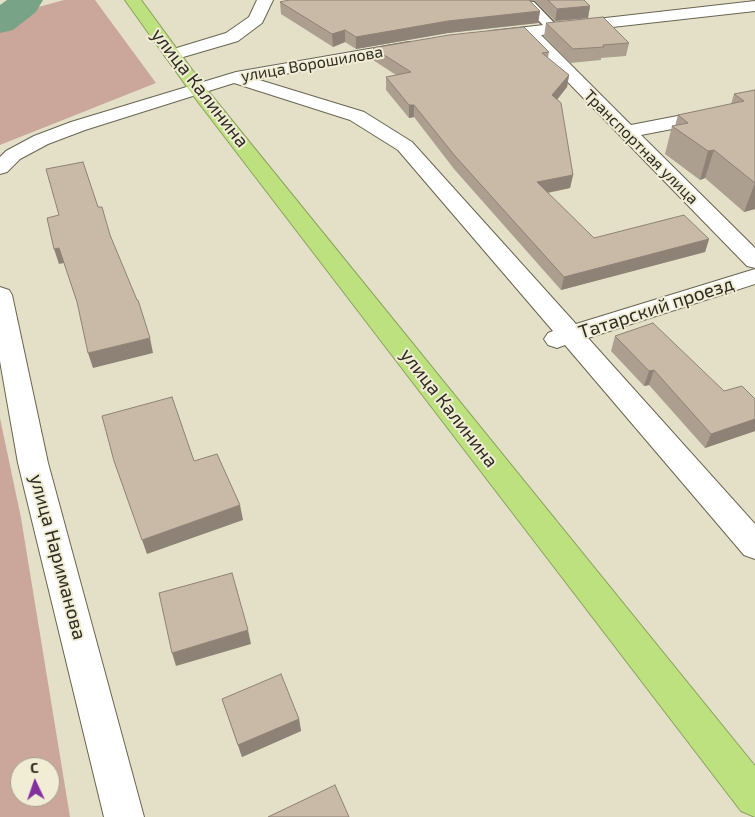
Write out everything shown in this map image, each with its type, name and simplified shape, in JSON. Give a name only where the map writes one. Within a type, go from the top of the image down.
[{"type":"highway","name":"улица Калинина","points":[[133,0],[198,90],[755,796]]},
{"type":"street","points":[[173,55],[232,37],[256,20],[266,0]]},
{"type":"street","points":[[478,37],[755,6]]},
{"type":"street","name":"Транспортная улица","points":[[528,32],[755,261]]},
{"type":"street","name":"улица Ворошилова","points":[[198,90],[236,77],[429,43]]},
{"type":"street","name":"улица Калинина","points":[[236,77],[357,116],[405,146],[564,337],[755,546]]},
{"type":"street","points":[[0,168],[13,155],[41,140],[78,126],[198,90]]},
{"type":"street","points":[[626,132],[755,108]]},
{"type":"street","name":"Татарский проезд","points":[[564,337],[755,276]]},
{"type":"street","name":"улица Нариманова","points":[[0,295],[33,463],[124,817]]},
{"type":"lane","points":[[512,0],[530,5],[554,29]]},
{"type":"shaded area","points":[[64,0],[95,0],[156,83],[0,145],[0,27],[16,20],[31,9]]},
{"type":"shaded area","points":[[24,5],[31,9],[16,20],[0,27],[0,9]]},
{"type":"shaded area","points":[[0,418],[21,518],[70,817],[0,817]]},
{"type":"building","points":[[289,0],[529,0],[540,11],[448,21],[356,37],[345,30],[332,34],[280,2]]},
{"type":"building","points":[[548,0],[584,0],[590,6],[557,9]]},
{"type":"building","points":[[603,17],[629,43],[573,49],[546,23]]},
{"type":"building","points":[[524,27],[549,52],[542,53],[569,75],[552,95],[561,103],[573,175],[537,182],[594,238],[684,215],[709,239],[564,277],[455,156],[414,105],[409,105],[386,77],[411,72],[373,48],[449,35]]},
{"type":"building","points":[[755,90],[755,183],[714,150],[708,151],[672,126],[688,123],[678,115],[744,101],[734,94]]},
{"type":"building","points":[[83,162],[98,207],[102,207],[110,235],[138,300],[150,338],[88,353],[77,302],[59,248],[54,249],[47,218],[59,215],[46,169]]},
{"type":"building","points":[[653,323],[724,391],[742,386],[755,399],[755,419],[711,434],[654,370],[649,371],[615,336]]},
{"type":"building","points":[[172,397],[194,461],[217,454],[240,505],[142,540],[114,461],[102,416]]},
{"type":"building","points":[[232,573],[248,630],[172,653],[159,593]]},
{"type":"building","points":[[281,674],[299,719],[238,745],[222,699]]},
{"type":"building","points":[[335,785],[349,817],[268,817]]},
{"type":"waterway","points":[[0,22],[24,5],[25,0]]}]
